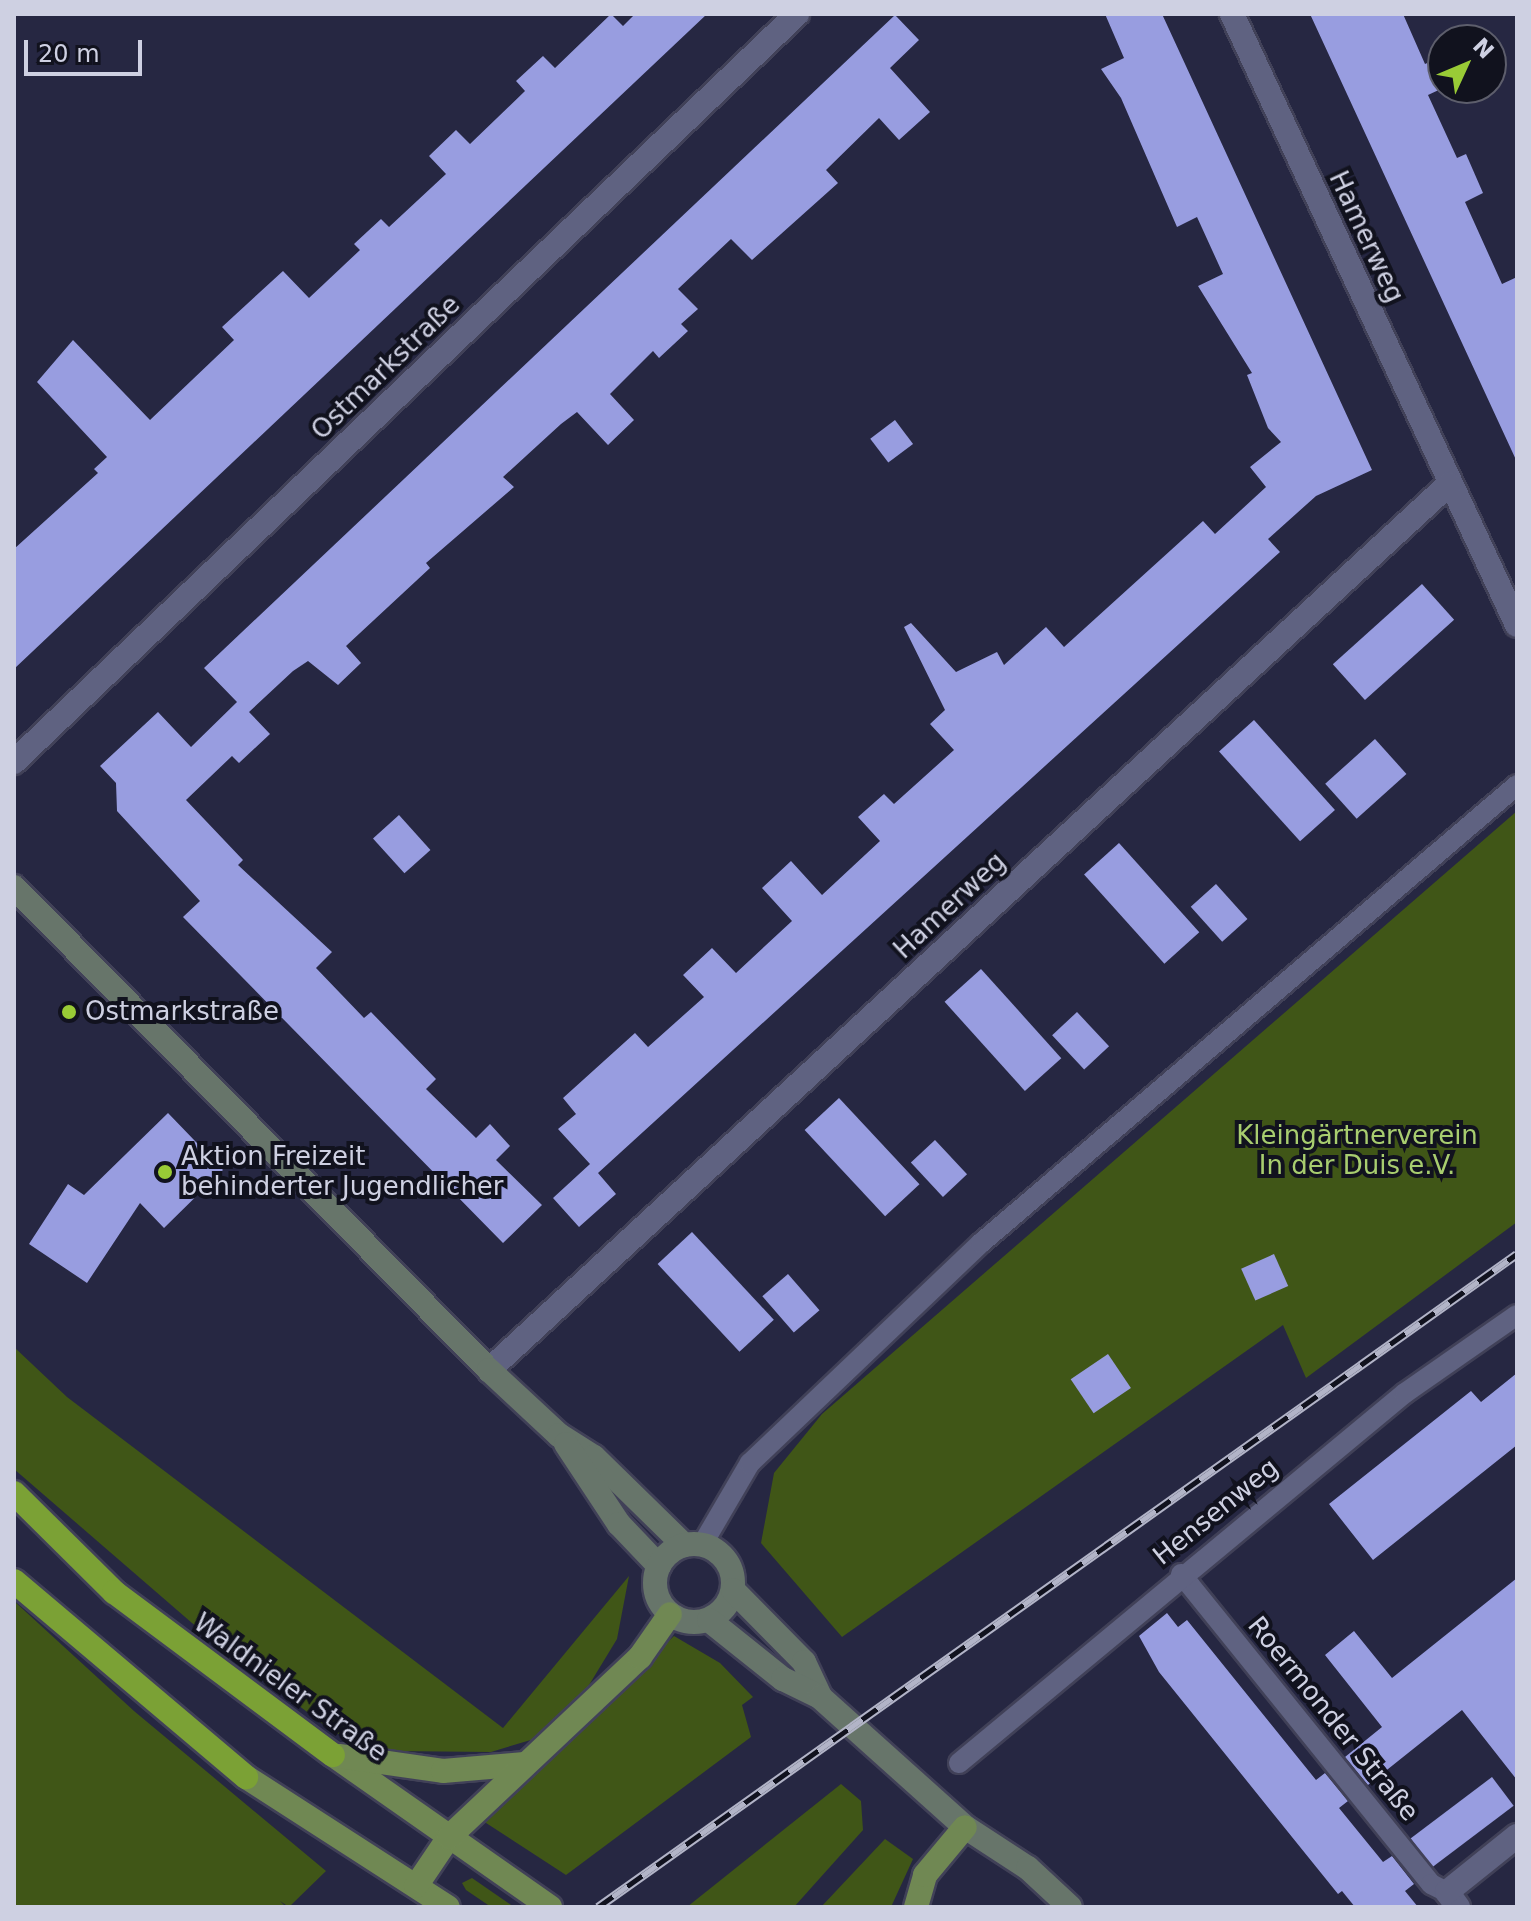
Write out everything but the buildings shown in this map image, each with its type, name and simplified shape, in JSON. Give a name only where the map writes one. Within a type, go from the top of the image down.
[{"type":"highway","name":"Waldnieler Straße","points":[[14,1493],[114,1592],[333,1755]]},
{"type":"highway","points":[[14,1581],[246,1777]]},
{"type":"main road","points":[[14,887],[489,1370],[559,1435],[594,1457],[693,1545],[723,1557],[733,1590],[804,1662],[820,1697]]},
{"type":"main road","points":[[559,1435],[619,1524],[659,1566]]},
{"type":"main road","points":[[659,1566],[693,1545]]},
{"type":"main road","points":[[659,1566],[656,1592],[670,1614],[689,1622],[709,1620],[783,1679],[820,1697],[965,1827],[1028,1868],[1070,1907]]},
{"type":"main road","points":[[709,1620],[733,1590]]},
{"type":"main road","points":[[416,1886],[449,1837],[640,1657],[670,1614]]},
{"type":"main road","points":[[333,1755],[443,1771],[525,1764]]},
{"type":"main road","name":"Waldnieler Straße","points":[[333,1755],[550,1907]]},
{"type":"main road","points":[[246,1777],[448,1907]]},
{"type":"main road","points":[[916,1907],[925,1875],[965,1827]]},
{"type":"street","name":"Ostmarkstraße","points":[[14,762],[797,14]]},
{"type":"street","name":"Hamerweg","points":[[1232,14],[1517,625]]},
{"type":"street","name":"Hamerweg","points":[[489,1370],[1449,484]]},
{"type":"street","points":[[1453,1900],[1517,1836]]},
{"type":"lane","points":[[693,1545],[750,1463],[981,1243],[1517,785]]},
{"type":"lane","name":"Hensenweg","points":[[959,1763],[1181,1574],[1405,1393],[1517,1315]]},
{"type":"lane","name":"Roermonder Straße","points":[[1181,1574],[1431,1884],[1453,1900]]},
{"type":"green space","name":"Kleingärtnerverein In der Duis e.V.","points":[[1517,811],[1517,1222],[1306,1378],[1283,1325],[842,1637],[761,1543],[774,1473],[822,1414]]},
{"type":"green space","points":[[14,1347],[67,1397],[503,1728],[629,1576],[617,1639],[586,1690],[534,1739],[491,1752],[392,1751],[333,1732],[192,1623],[14,1469]]},
{"type":"green space","points":[[14,1601],[134,1711],[326,1871],[289,1907],[280,1901],[286,1907],[14,1907]]},
{"type":"green space","points":[[674,1636],[720,1663],[753,1697],[742,1705],[751,1737],[566,1875],[483,1821]]},
{"type":"green space","points":[[841,1784],[861,1801],[863,1830],[794,1907],[687,1907]]},
{"type":"green space","points":[[885,1839],[913,1859],[891,1907],[821,1907]]},
{"type":"green space","points":[[472,1878],[514,1907],[491,1907],[466,1890],[462,1883]]},
{"type":"railway","points":[[598,1907],[1517,1254]]},
{"type":"place","name":"Ostmarkstraße","points":[[69,1012]]},
{"type":"place","name":"Aktion Freizeit behinderter Jugendlicher","points":[[165,1172]]}]
